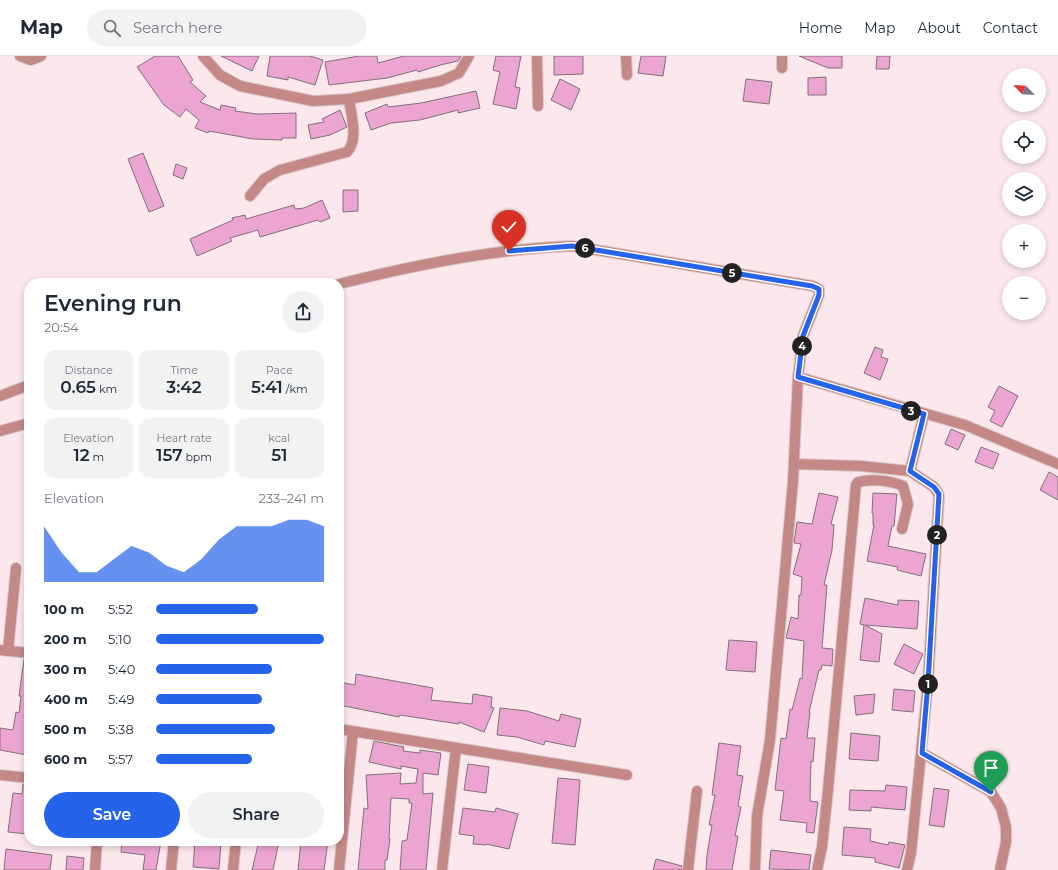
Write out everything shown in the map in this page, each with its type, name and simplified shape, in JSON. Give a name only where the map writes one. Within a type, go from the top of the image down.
[{"type":"street","points":[[20,56],[31,60],[41,56]]},
{"type":"street","points":[[203,56],[220,75],[240,86],[313,100],[349,99],[451,78],[459,72],[469,56]]},
{"type":"street","points":[[537,56],[538,106]]},
{"type":"street","points":[[626,56],[627,76]]},
{"type":"street","points":[[782,56],[782,68]]},
{"type":"street","points":[[250,196],[264,179],[280,170],[347,152],[352,146],[354,138],[349,99]]},
{"type":"street","points":[[344,283],[440,261],[546,247],[572,246],[812,286],[819,289],[819,295],[803,336],[798,377],[794,464],[771,735],[757,816],[755,870]]},
{"type":"street","points":[[798,377],[964,425],[1058,464]]},
{"type":"street","points":[[0,396],[24,387]]},
{"type":"street","points":[[910,471],[924,414]]},
{"type":"street","points":[[0,431],[24,424]]},
{"type":"street","points":[[794,464],[861,466],[910,471],[934,487],[939,494],[928,683],[922,753],[907,870]]},
{"type":"street","points":[[817,870],[822,847],[856,485],[858,482],[896,482],[903,486],[908,504],[902,529]]},
{"type":"street","points":[[16,568],[4,650],[24,652]]},
{"type":"street","points":[[344,730],[627,775]]},
{"type":"street","points":[[344,821],[353,732]]},
{"type":"street","points":[[442,870],[456,748]]},
{"type":"street","points":[[922,753],[991,792],[1001,808],[1006,826],[1006,842],[1000,870]]},
{"type":"street","points":[[0,775],[24,777]]},
{"type":"street","points":[[688,870],[697,791]]},
{"type":"street","points":[[95,870],[97,846]]},
{"type":"street","points":[[171,870],[173,846]]},
{"type":"street","points":[[233,870],[235,846]]},
{"type":"street","points":[[339,870],[341,846]]},
{"type":"building","points":[[155,56],[178,56],[193,80],[190,82],[206,96],[200,102],[220,110],[221,105],[236,108],[235,111],[257,114],[296,113],[296,138],[282,138],[282,140],[253,139],[209,131],[208,133],[195,128],[199,120],[186,109],[180,117],[164,105],[137,67]]},
{"type":"building","points":[[221,56],[259,56],[252,71]]},
{"type":"building","points":[[270,56],[310,56],[323,60],[315,85],[288,77],[288,80],[267,76]]},
{"type":"building","points":[[359,56],[377,56],[378,63],[404,56],[461,56],[458,61],[418,72],[417,70],[387,78],[329,85],[325,62]]},
{"type":"building","points":[[496,56],[521,56],[515,87],[520,88],[516,109],[493,104],[500,72],[493,70]]},
{"type":"building","points":[[554,56],[583,56],[583,74],[554,75]]},
{"type":"building","points":[[641,56],[666,56],[663,76],[638,73]]},
{"type":"building","points":[[799,56],[842,56],[842,68],[828,68]]},
{"type":"building","points":[[877,56],[890,56],[889,69],[876,69]]},
{"type":"building","points":[[826,77],[826,95],[808,95],[808,78]]},
{"type":"building","points":[[560,79],[580,89],[571,110],[551,100]]},
{"type":"building","points":[[746,79],[772,82],[769,104],[743,101]]},
{"type":"building","points":[[476,91],[480,108],[458,113],[458,110],[420,120],[391,123],[371,130],[365,113],[387,104],[388,107],[421,103]]},
{"type":"building","points":[[340,110],[347,127],[330,135],[311,139],[308,125],[324,122],[322,119]]},
{"type":"building","points":[[143,153],[164,206],[149,212],[128,159]]},
{"type":"building","points":[[176,164],[187,168],[183,179],[173,175]]},
{"type":"building","points":[[343,190],[358,190],[358,211],[343,212]]},
{"type":"building","points":[[322,200],[330,218],[320,222],[318,220],[260,237],[258,230],[230,238],[232,241],[197,256],[190,239],[233,220],[232,218],[245,215],[246,219],[294,205],[295,209],[304,208]]},
{"type":"building","points":[[875,347],[883,350],[881,357],[888,359],[880,380],[864,373]]},
{"type":"building","points":[[999,386],[1018,396],[1002,427],[990,421],[995,411],[988,407]]},
{"type":"building","points":[[951,429],[965,435],[958,450],[945,444]]},
{"type":"building","points":[[981,447],[999,454],[993,469],[975,462]]},
{"type":"building","points":[[1049,472],[1058,477],[1058,500],[1040,490]]},
{"type":"building","points":[[819,493],[838,497],[831,524],[834,525],[832,550],[824,585],[827,585],[822,648],[833,649],[832,666],[822,665],[821,670],[819,670],[809,712],[807,738],[815,738],[813,762],[811,761],[810,801],[818,802],[814,833],[806,832],[807,823],[780,820],[784,791],[775,790],[781,738],[786,739],[790,709],[792,710],[800,678],[802,679],[804,641],[786,638],[791,617],[798,619],[799,595],[801,595],[802,577],[793,574],[801,544],[794,543],[797,522],[812,524]]},
{"type":"building","points":[[873,493],[897,494],[894,526],[892,526],[888,546],[926,554],[921,576],[897,570],[898,567],[867,561],[874,525],[872,513]]},
{"type":"building","points":[[865,598],[898,605],[898,600],[919,601],[917,629],[865,625],[882,634],[879,662],[860,660],[864,625],[860,624]]},
{"type":"building","points":[[729,640],[757,642],[755,672],[726,670]]},
{"type":"building","points":[[904,644],[923,654],[914,674],[894,664]]},
{"type":"building","points":[[24,659],[24,754],[0,750],[0,728],[13,730],[16,712],[19,713],[21,696],[19,696]]},
{"type":"building","points":[[356,674],[433,688],[431,700],[472,704],[473,694],[492,697],[491,707],[494,708],[484,732],[459,722],[459,724],[400,715],[399,717],[344,706],[344,683],[355,685]]},
{"type":"building","points":[[894,689],[915,691],[913,712],[892,710]]},
{"type":"building","points":[[875,694],[873,713],[856,715],[854,696]]},
{"type":"building","points":[[500,708],[527,711],[559,721],[561,714],[581,719],[575,747],[545,741],[544,745],[517,737],[497,735]]},
{"type":"building","points":[[851,733],[880,736],[878,761],[849,759]]},
{"type":"building","points":[[374,741],[404,747],[403,751],[420,753],[420,750],[441,753],[438,775],[423,773],[423,794],[433,793],[426,870],[400,870],[402,841],[407,840],[412,803],[409,803],[409,799],[391,798],[390,839],[387,860],[385,860],[385,870],[358,870],[364,808],[368,809],[366,775],[401,773],[400,784],[416,783],[418,769],[401,766],[401,769],[369,762]]},
{"type":"building","points":[[719,743],[741,746],[737,775],[743,776],[738,806],[741,807],[735,836],[738,836],[732,870],[706,870],[712,825],[709,825],[715,795],[712,795]]},
{"type":"building","points":[[468,764],[489,767],[486,793],[464,790]]},
{"type":"building","points":[[558,778],[580,780],[575,845],[552,843]]},
{"type":"building","points":[[24,784],[24,834],[8,832],[13,793],[22,794]]},
{"type":"building","points":[[886,785],[907,787],[905,810],[871,807],[871,811],[849,810],[850,790],[885,791]]},
{"type":"building","points":[[934,788],[949,790],[944,827],[929,825]]},
{"type":"building","points":[[463,808],[495,812],[496,808],[518,814],[509,849],[486,844],[473,844],[474,836],[459,834]]},
{"type":"building","points":[[844,827],[871,829],[870,841],[888,845],[889,842],[905,845],[899,868],[875,862],[875,858],[842,855]]},
{"type":"building","points":[[122,846],[160,846],[156,870],[143,870],[145,855],[121,852]]},
{"type":"building","points":[[195,846],[221,846],[219,869],[193,867]]},
{"type":"building","points":[[258,846],[278,846],[273,870],[252,870]]},
{"type":"building","points":[[300,846],[327,846],[324,870],[298,870]]},
{"type":"building","points":[[6,849],[52,855],[50,870],[4,870]]},
{"type":"building","points":[[771,850],[811,855],[809,870],[769,869]]},
{"type":"building","points":[[67,856],[84,858],[83,870],[66,870]]},
{"type":"building","points":[[656,859],[682,866],[682,870],[653,870]]},
{"type":"route","points":[[509,251],[572,246],[812,286],[819,289],[819,295],[803,336],[798,377],[820,385],[924,414],[910,471],[920,476],[934,487],[939,494],[933,617],[922,753],[991,792]]}]
